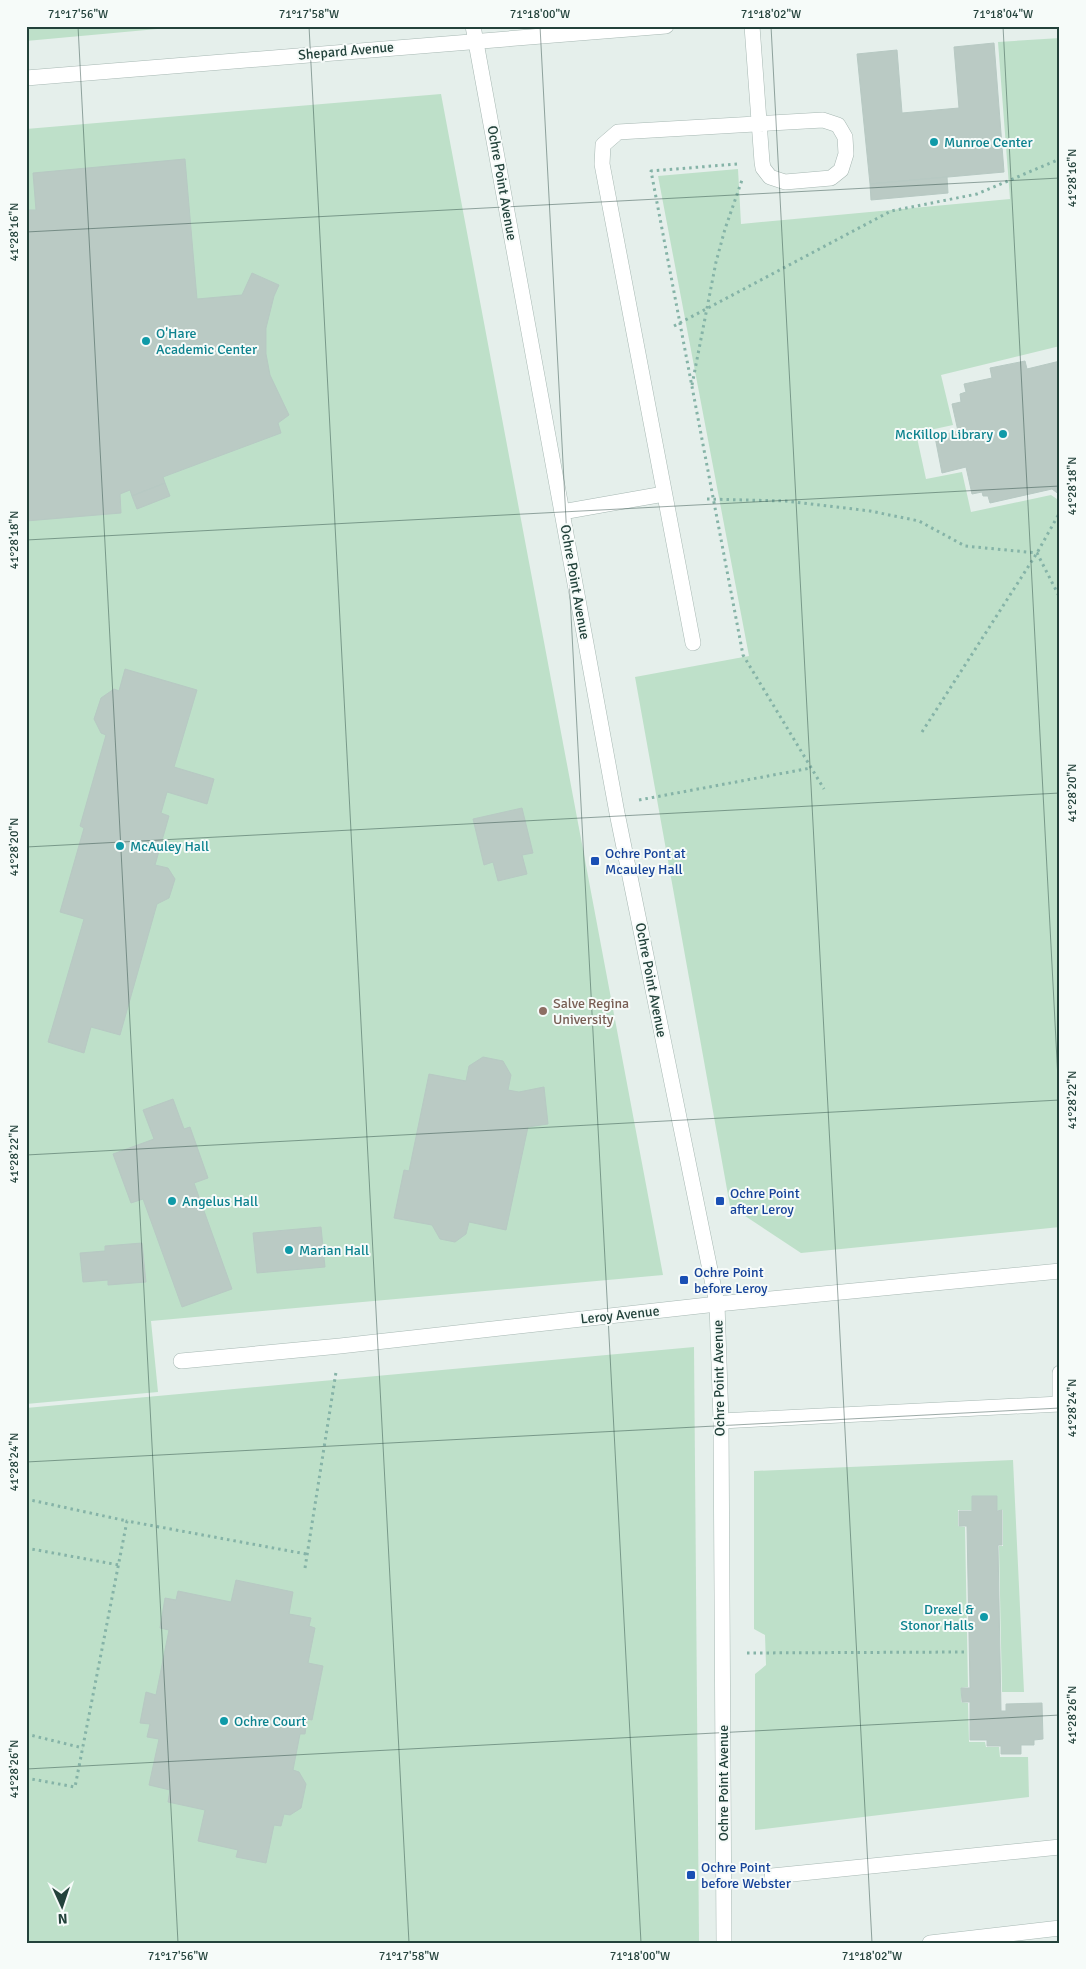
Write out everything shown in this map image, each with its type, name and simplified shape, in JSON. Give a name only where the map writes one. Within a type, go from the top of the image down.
[{"type":"street","name":"Shepard Avenue","points":[[26,78],[474,33],[666,26]]},
{"type":"street","points":[[693,643],[602,164],[603,145],[618,132],[760,124],[823,120],[838,126],[845,137],[846,154],[841,170],[831,178],[785,182],[770,177],[763,168],[755,163],[760,124],[752,26]]},
{"type":"street","name":"Ochre Point Avenue","points":[[474,33],[618,813],[717,1304],[720,1421],[724,1943]]},
{"type":"street","points":[[562,512],[664,494]]},
{"type":"street","name":"Leroy Avenue","points":[[181,1361],[340,1346],[717,1304],[1060,1271]]},
{"type":"street","points":[[1060,1373],[1060,1397]]},
{"type":"street","points":[[720,1421],[1060,1404]]},
{"type":"street","points":[[772,1876],[1060,1847]]},
{"type":"street","points":[[930,1943],[1060,1928]]},
{"type":"path","points":[[674,326],[891,211],[977,194],[1060,159]]},
{"type":"path","points":[[691,389],[725,229],[755,163],[651,171],[691,389],[743,655],[824,789]]},
{"type":"path","points":[[707,499],[786,501],[870,511],[918,521],[965,546],[1037,553]]},
{"type":"path","points":[[922,732],[1037,553],[1060,512]]},
{"type":"path","points":[[1037,553],[1060,598]]},
{"type":"path","points":[[618,813],[642,798],[811,768]]},
{"type":"path","points":[[305,1568],[340,1346]]},
{"type":"path","points":[[26,1499],[127,1521],[306,1554]]},
{"type":"path","points":[[26,1778],[75,1787],[127,1521]]},
{"type":"path","points":[[26,1548],[119,1565]]},
{"type":"path","points":[[722,1653],[964,1652]]},
{"type":"path","points":[[26,1734],[82,1748]]},
{"type":"green space","points":[[26,26],[190,26],[26,41]]},
{"type":"green space","points":[[1060,38],[1060,346],[941,375],[953,425],[916,433],[926,479],[962,472],[971,512],[1051,495],[1060,501],[1060,1227],[801,1253],[730,1206],[635,677],[749,656],[658,176],[738,169],[741,224],[1010,199],[998,42]]},
{"type":"green space","points":[[441,94],[663,1275],[151,1321],[158,1392],[26,1404],[26,129]]},
{"type":"green space","points":[[694,1347],[699,1942],[26,1943],[26,1408]]},
{"type":"green space","points":[[1013,1460],[1024,1692],[1002,1692],[999,1546],[1003,1546],[1003,1510],[997,1510],[997,1496],[972,1496],[972,1510],[958,1510],[958,1526],[965,1527],[968,1687],[961,1688],[961,1702],[968,1703],[969,1742],[985,1742],[986,1747],[999,1747],[1000,1757],[1028,1757],[1029,1797],[755,1830],[755,1674],[766,1665],[765,1635],[754,1629],[754,1471]]},
{"type":"building","name":"Munroe Center","points":[[994,43],[1004,172],[870,184],[857,54],[897,50],[902,113],[959,108],[954,47]]},
{"type":"building","name":"O'Hare Academic Center","points":[[185,159],[197,299],[242,295],[252,273],[279,285],[274,296],[266,328],[266,354],[270,375],[289,415],[278,423],[281,433],[163,477],[165,483],[132,496],[130,490],[120,494],[121,513],[26,521],[26,210],[36,210],[33,173]]},
{"type":"building","points":[[947,177],[948,193],[871,200],[870,184]]},
{"type":"building","name":"McKillop Library","points":[[1025,361],[1027,369],[1060,361],[1060,495],[1052,489],[990,503],[988,496],[983,496],[982,492],[972,494],[966,467],[942,473],[935,437],[958,431],[952,404],[961,402],[960,394],[966,392],[964,384],[992,378],[990,368]]},
{"type":"building","points":[[165,483],[170,496],[137,509],[132,496]]},
{"type":"building","name":"McAuley Hall","points":[[125,669],[197,690],[174,767],[214,779],[207,804],[167,792],[161,813],[169,816],[155,865],[168,868],[175,879],[169,898],[157,904],[120,1035],[91,1027],[84,1053],[48,1042],[84,919],[60,912],[84,828],[80,826],[106,735],[101,733],[94,719],[101,698],[114,689],[119,691]]},
{"type":"building","points":[[522,808],[533,853],[522,855],[527,874],[498,881],[493,862],[484,865],[473,819]]},
{"type":"building","points":[[483,1057],[503,1061],[511,1075],[508,1090],[519,1092],[544,1087],[548,1124],[528,1127],[506,1230],[469,1222],[466,1234],[455,1242],[440,1239],[432,1225],[394,1218],[404,1170],[409,1171],[429,1074],[466,1081],[469,1066]]},
{"type":"building","name":"Angelus Hall","points":[[173,1099],[184,1129],[190,1127],[208,1178],[194,1183],[232,1289],[182,1307],[143,1199],[131,1203],[113,1154],[154,1139],[143,1110]]},
{"type":"building","name":"Marian Hall","points":[[321,1227],[325,1267],[257,1273],[253,1233]]},
{"type":"building","points":[[142,1243],[146,1282],[108,1285],[108,1280],[83,1282],[80,1253],[105,1251],[105,1246]]},
{"type":"building","name":"Drexel & Stonor Halls","points":[[972,1496],[997,1496],[997,1511],[1002,1510],[1002,1545],[998,1545],[1001,1711],[1006,1711],[1006,1704],[1042,1703],[1043,1739],[1034,1740],[1034,1745],[1021,1745],[1021,1754],[1001,1754],[1001,1746],[987,1746],[987,1740],[970,1740],[970,1702],[962,1702],[961,1688],[970,1688],[967,1526],[959,1526],[959,1511],[972,1511]]},
{"type":"building","name":"Ochre Court","points":[[236,1580],[293,1592],[289,1614],[311,1618],[309,1626],[315,1628],[308,1663],[323,1666],[312,1720],[307,1719],[305,1734],[300,1734],[293,1770],[299,1772],[306,1784],[301,1808],[290,1815],[284,1814],[281,1826],[274,1825],[266,1863],[236,1857],[238,1850],[198,1841],[205,1810],[168,1802],[170,1790],[149,1785],[159,1739],[147,1737],[150,1724],[140,1723],[146,1692],[156,1695],[169,1630],[160,1628],[165,1598],[176,1600],[178,1591],[231,1602]]},
{"type":"place","name":"Munroe Center","points":[[934,142]]},
{"type":"place","name":"O'Hare Academic Center","points":[[146,341]]},
{"type":"place","name":"McKillop Library","points":[[1003,434]]},
{"type":"place","name":"McAuley Hall","points":[[120,846]]},
{"type":"place","name":"Ochre Pont at Mcauley Hall","points":[[595,861]]},
{"type":"place","name":"Salve Regina University","points":[[543,1011]]},
{"type":"place","name":"Angelus Hall","points":[[172,1201]]},
{"type":"place","name":"Ochre Point after Leroy","points":[[720,1201]]},
{"type":"place","name":"Marian Hall","points":[[289,1250]]},
{"type":"place","name":"Ochre Point before Leroy","points":[[684,1280]]},
{"type":"place","name":"Drexel & Stonor Halls","points":[[984,1617]]},
{"type":"place","name":"Ochre Court","points":[[224,1721]]},
{"type":"place","name":"Ochre Point before Webster","points":[[691,1875]]}]
